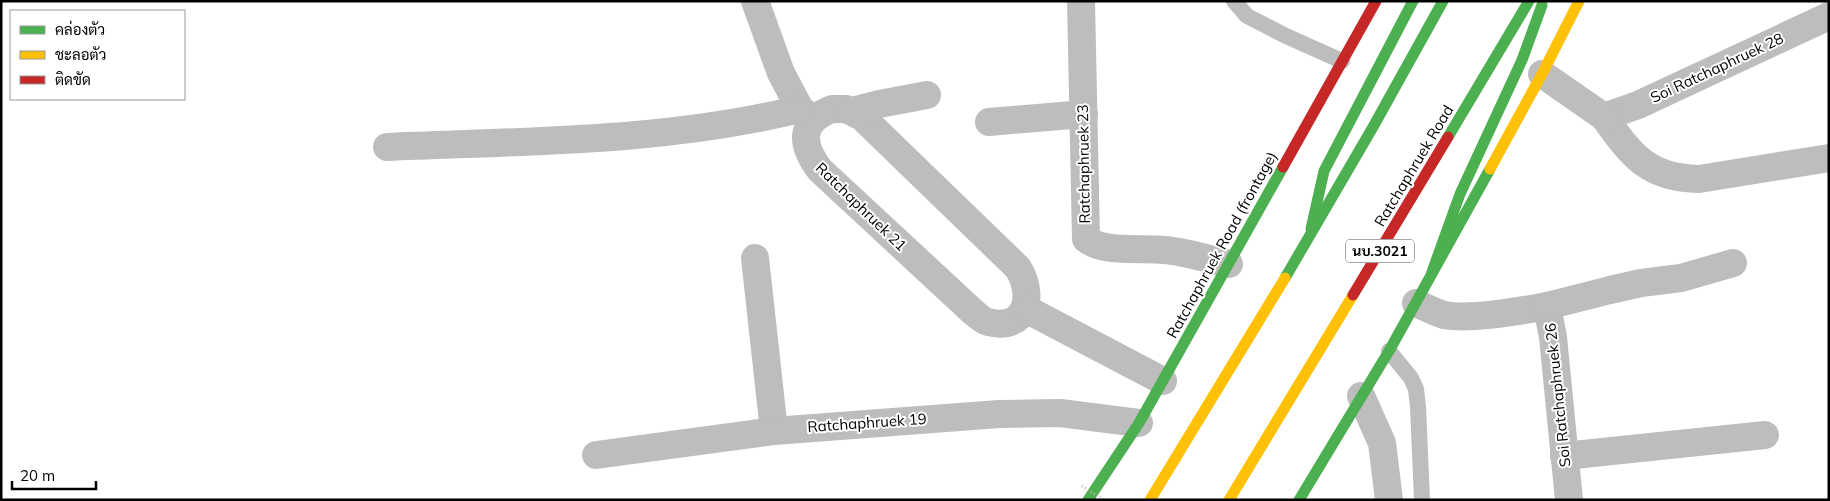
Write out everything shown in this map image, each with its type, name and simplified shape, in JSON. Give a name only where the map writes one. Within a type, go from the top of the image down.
[{"type":"main road","points":[[1310,238],[1324,171],[1413,1]]},
{"type":"main road","points":[[1150,500],[1310,238],[1396,88],[1443,1]]},
{"type":"main road","name":"Ratchaphruek Road","points":[[1229,500],[1529,1]]},
{"type":"main road","points":[[1532,67],[1544,1]]},
{"type":"main road","points":[[1432,272],[1460,194],[1532,67],[1554,1]]},
{"type":"main road","name":"นบ.3021","points":[[1299,500],[1389,352],[1416,303],[1532,67],[1579,1]]},
{"type":"main road","name":"Ratchaphruek Road (frontage)","points":[[1088,500],[1139,423],[1230,264],[1373,3]]},
{"type":"street","points":[[755,1],[781,73],[807,114]]},
{"type":"street","name":"Ratchaphruek 23","points":[[1081,1],[1086,239],[1093,245],[1106,248],[1165,250],[1188,253],[1230,264]]},
{"type":"street","name":"Soi Ratchaphruek 28","points":[[1604,117],[1638,105],[1829,16]]},
{"type":"street","points":[[1532,67],[1604,117],[1641,162],[1655,171],[1679,179],[1699,179],[1829,158]]},
{"type":"street","points":[[852,111],[926,94]]},
{"type":"street","points":[[388,147],[627,136],[807,114],[821,114],[832,109],[846,109],[862,117],[1018,268],[1026,280],[1028,295],[1026,309],[1163,381]]},
{"type":"street","name":"Ratchaphruek 21","points":[[807,114],[807,147],[810,157],[820,170],[972,311],[987,322],[1002,323],[1016,320],[1026,309]]},
{"type":"street","points":[[989,122],[1084,114]]},
{"type":"street","points":[[755,258],[774,431]]},
{"type":"street","points":[[1547,306],[1641,283],[1681,278],[1733,264]]},
{"type":"street","name":"Soi Ratchaphruek 26","points":[[1416,303],[1442,314],[1458,316],[1522,311],[1547,306],[1553,337],[1569,500]]},
{"type":"street","points":[[1361,396],[1382,443],[1389,500]]},
{"type":"street","name":"Ratchaphruek 19","points":[[596,455],[774,431],[933,418],[1060,413],[1139,423]]},
{"type":"street","points":[[1564,456],[1765,435]]},
{"type":"lane","points":[[1234,1],[1247,16],[1342,61]]},
{"type":"lane","points":[[1389,352],[1410,378],[1416,389],[1422,500]]},
{"type":"path","points":[[1082,486],[1104,500]]},
{"type":"traffic: fast","points":[[1311,229],[1324,171],[1413,1]]},
{"type":"traffic: fast","points":[[1285,278],[1373,127],[1443,1]]},
{"type":"traffic: fast","points":[[1448,137],[1529,1]]},
{"type":"traffic: fast","points":[[1432,272],[1460,194],[1522,60],[1542,5]]},
{"type":"traffic: fast","points":[[1088,500],[1139,423],[1283,167]]},
{"type":"traffic: fast","points":[[1299,500],[1389,351],[1490,169]]},
{"type":"traffic: slow","points":[[1490,169],[1579,1]]},
{"type":"traffic: slow","points":[[1150,500],[1285,278]]},
{"type":"traffic: slow","points":[[1229,500],[1353,295]]},
{"type":"traffic: jam","points":[[1283,167],[1376,1]]},
{"type":"traffic: jam","points":[[1353,295],[1448,137]]}]
